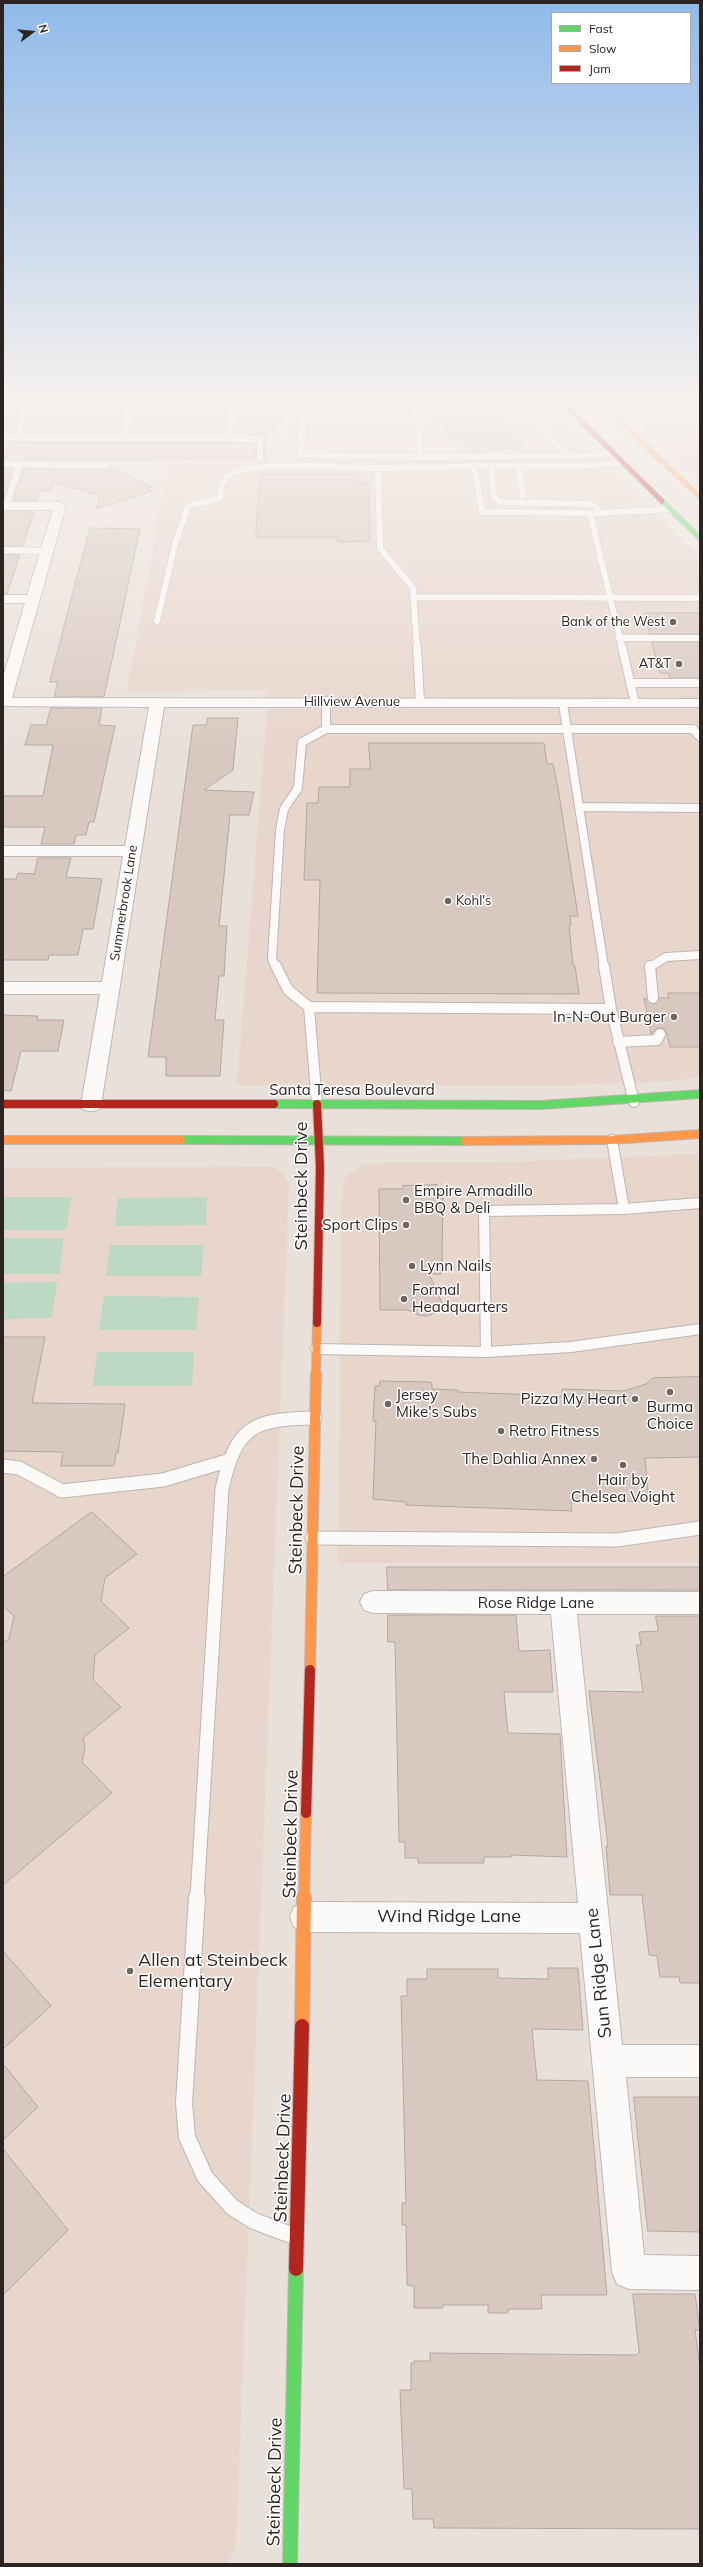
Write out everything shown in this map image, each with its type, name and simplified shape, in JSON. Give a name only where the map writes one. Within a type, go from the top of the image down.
[{"type":"main road","points":[[679,518],[700,538]]},
{"type":"main road","name":"Santa Teresa Boulevard","points":[[3,1104],[634,1102],[700,1094]]},
{"type":"main road","name":"Steinbeck Drive","points":[[290,2564],[315,1418],[319,1141],[317,1104]]},
{"type":"main road","points":[[3,1140],[612,1140],[700,1134]]},
{"type":"street","points":[[3,702],[56,518]]},
{"type":"street","points":[[3,599],[32,599]]},
{"type":"street","name":"Hillview Avenue","points":[[3,702],[326,701],[563,704],[700,703]]},
{"type":"street","name":"Summerbrook Lane","points":[[91,1104],[111,988],[156,702]]},
{"type":"street","points":[[3,851],[132,851]]},
{"type":"street","points":[[3,988],[111,988]]},
{"type":"street","name":"Rose Ridge Lane","points":[[373,1602],[700,1603]]},
{"type":"street","name":"Sun Ridge Lane","points":[[563,1603],[629,2272],[700,2273]]},
{"type":"street","name":"Wind Ridge Lane","points":[[305,1917],[594,1918]]},
{"type":"street","points":[[608,2061],[700,2061]]},
{"type":"lane","points":[[157,621],[175,544],[184,518]]},
{"type":"lane","points":[[379,518],[380,548],[384,555],[408,578],[413,598],[420,702]]},
{"type":"lane","points":[[591,518],[635,703]]},
{"type":"lane","points":[[3,550],[46,551]]},
{"type":"lane","points":[[413,598],[700,598]]},
{"type":"lane","points":[[620,640],[700,638]]},
{"type":"lane","points":[[620,640],[700,644]]},
{"type":"lane","points":[[630,683],[700,683]]},
{"type":"lane","points":[[326,701],[326,730]]},
{"type":"lane","points":[[563,704],[611,1009],[634,1102]]},
{"type":"lane","points":[[611,1009],[309,1007],[288,990],[272,960],[280,830],[284,809],[298,788],[302,742],[326,730],[693,729],[700,737]]},
{"type":"lane","points":[[580,807],[700,808]]},
{"type":"lane","points":[[653,998],[650,965],[666,957],[700,955]]},
{"type":"lane","points":[[309,1007],[317,1104]]},
{"type":"lane","points":[[618,1042],[646,1042],[657,1040],[660,1034]]},
{"type":"lane","points":[[612,1140],[624,1209]]},
{"type":"lane","points":[[486,1352],[484,1211],[624,1209],[700,1203]]},
{"type":"lane","points":[[316,1349],[486,1352],[571,1347],[700,1329]]},
{"type":"lane","points":[[296,2237],[254,2221],[232,2207],[204,2177],[187,2137],[185,2087],[208,1755],[222,1489],[227,1461],[241,1438],[254,1425],[284,1418],[315,1418]]},
{"type":"lane","points":[[3,1466],[19,1468],[62,1491],[163,1480],[227,1461]]},
{"type":"lane","points":[[312,1538],[617,1540],[700,1528]]},
{"type":"shaded area","points":[[158,518],[661,518],[700,558],[700,1077],[672,1081],[571,1085],[237,1085],[269,690],[127,691]]},
{"type":"shaded area","points":[[700,1154],[700,1563],[338,1563],[342,1183],[347,1176],[363,1164],[509,1162]]},
{"type":"shaded area","name":"Allen at Steinbeck Elementary","points":[[271,1167],[282,1172],[289,1185],[236,2545],[228,2564],[3,2564],[3,1168]]},
{"type":"green space","points":[[3,1197],[71,1197],[66,1230],[3,1230]]},
{"type":"green space","points":[[207,1197],[206,1225],[115,1226],[118,1198]]},
{"type":"green space","points":[[3,1238],[64,1238],[59,1274],[3,1274]]},
{"type":"green space","points":[[110,1245],[204,1245],[201,1276],[106,1276]]},
{"type":"green space","points":[[57,1282],[52,1318],[3,1319],[3,1283]]},
{"type":"green space","points":[[104,1296],[199,1297],[196,1330],[99,1330]]},
{"type":"green space","points":[[97,1352],[194,1352],[192,1386],[93,1386]]},
{"type":"building","points":[[3,518],[32,518],[23,546],[3,546]]},
{"type":"building","points":[[258,518],[370,518],[370,541],[338,542],[338,537],[256,537]]},
{"type":"building","points":[[90,528],[140,529],[104,697],[54,697],[58,682],[50,682]]},
{"type":"building","points":[[3,554],[20,555],[7,594],[3,594]]},
{"type":"building","name":"Bank of the West","points":[[645,613],[700,613],[700,634],[650,634]]},
{"type":"building","name":"AT&T","points":[[652,642],[700,642],[700,678],[670,678],[668,673],[660,673]]},
{"type":"building","points":[[51,708],[102,708],[99,725],[115,726],[94,822],[89,822],[86,835],[76,835],[74,844],[41,844],[45,827],[3,827],[3,796],[43,796],[53,745],[25,745],[31,725],[46,725]]},
{"type":"building","points":[[208,718],[238,718],[233,770],[204,790],[254,792],[249,815],[230,815],[219,926],[227,926],[224,976],[219,976],[215,1020],[224,1020],[220,1076],[166,1076],[166,1057],[148,1057],[193,725],[206,725]]},
{"type":"building","name":"Kohl's","points":[[369,743],[544,743],[547,764],[553,764],[558,788],[578,916],[570,916],[571,925],[569,925],[573,966],[575,966],[579,994],[317,993],[320,880],[304,880],[307,803],[318,803],[319,787],[350,787],[350,769],[370,769]]},
{"type":"building","points":[[38,858],[71,858],[66,877],[102,879],[93,929],[83,929],[78,955],[49,955],[48,960],[3,960],[3,879],[16,879],[18,873],[34,874]]},
{"type":"building","name":"In-N-Out Burger","points":[[668,993],[700,993],[700,1047],[670,1047],[667,1034],[663,1028],[657,1028],[651,1034],[644,998],[654,1004],[659,998],[669,998]]},
{"type":"building","points":[[3,1015],[38,1016],[37,1020],[64,1020],[58,1051],[21,1051],[11,1091],[3,1090]]},
{"type":"building","points":[[437,1185],[437,1190],[443,1190],[441,1274],[429,1274],[442,1303],[437,1312],[427,1316],[419,1315],[408,1310],[380,1310],[379,1189],[403,1189],[403,1186]]},
{"type":"building","points":[[3,1337],[45,1337],[32,1403],[125,1404],[118,1453],[116,1453],[114,1466],[61,1466],[63,1452],[3,1451]]},
{"type":"building","points":[[700,1377],[700,1457],[645,1458],[649,1502],[571,1499],[572,1511],[406,1505],[406,1502],[373,1499],[376,1421],[373,1421],[375,1386],[379,1386],[380,1381],[428,1382],[432,1383],[432,1389],[458,1390],[458,1392],[562,1396],[562,1389],[624,1391],[646,1384],[653,1378]]},
{"type":"building","points":[[92,1512],[137,1554],[105,1578],[101,1601],[129,1628],[95,1655],[93,1680],[121,1707],[83,1738],[85,1748],[82,1762],[112,1793],[3,1885],[3,1643],[9,1639],[14,1616],[3,1606],[3,1577]]},
{"type":"building","points":[[387,1567],[700,1567],[700,1590],[388,1590]]},
{"type":"building","points":[[388,1615],[516,1615],[519,1651],[550,1650],[553,1692],[504,1692],[508,1733],[560,1734],[567,1857],[511,1855],[511,1857],[484,1857],[484,1863],[418,1863],[418,1858],[405,1858],[405,1842],[399,1842],[395,1642],[388,1642]]},
{"type":"building","points":[[656,1616],[700,1616],[700,1983],[680,1983],[679,1977],[660,1977],[657,1956],[649,1955],[642,1895],[610,1895],[606,1846],[608,1846],[589,1691],[643,1692],[636,1645],[641,1645],[639,1632],[658,1631]]},
{"type":"building","points":[[3,1951],[51,2006],[3,2049]]},
{"type":"building","points":[[548,1968],[578,1968],[583,2030],[532,2029],[537,2080],[588,2081],[607,2295],[541,2295],[542,2309],[508,2309],[508,2313],[488,2313],[488,2305],[443,2305],[443,2308],[414,2308],[414,2286],[407,2285],[406,2225],[402,2225],[402,2203],[406,2203],[401,1996],[407,1996],[407,1979],[427,1979],[427,1969],[498,1969],[498,1978],[548,1979]]},
{"type":"building","points":[[3,2064],[38,2107],[3,2140]]},
{"type":"building","points":[[634,2097],[700,2097],[700,2232],[648,2231]]},
{"type":"building","points":[[3,2149],[68,2230],[3,2295]]},
{"type":"building","points":[[633,2294],[695,2294],[700,2330],[695,2330],[700,2368],[700,2529],[434,2528],[433,2519],[413,2519],[412,2489],[404,2489],[400,2390],[411,2390],[411,2363],[414,2364],[414,2361],[430,2361],[430,2353],[636,2355],[639,2353]]},
{"type":"traffic: fast","points":[[679,518],[700,538]]},
{"type":"traffic: fast","points":[[274,1104],[541,1105],[594,1103],[700,1094]]},
{"type":"traffic: fast","points":[[181,1140],[465,1141]]},
{"type":"traffic: fast","points":[[290,2564],[296,2269]]},
{"type":"traffic: slow","points":[[465,1141],[612,1140],[700,1134]]},
{"type":"traffic: slow","points":[[3,1140],[181,1140]]},
{"type":"traffic: slow","points":[[310,1670],[317,1323]]},
{"type":"traffic: slow","points":[[302,2026],[306,1813]]},
{"type":"traffic: jam","points":[[3,1104],[274,1104]]},
{"type":"traffic: jam","points":[[317,1104],[320,1168],[317,1323]]},
{"type":"traffic: jam","points":[[306,1813],[310,1670]]},
{"type":"traffic: jam","points":[[296,2269],[302,2026]]},
{"type":"place","name":"Bank of the West","points":[[673,622]]},
{"type":"place","name":"AT&T","points":[[679,664]]},
{"type":"place","name":"Kohl's","points":[[448,901]]},
{"type":"place","name":"In-N-Out Burger","points":[[674,1017]]},
{"type":"place","name":"Empire Armadillo BBQ & Deli","points":[[406,1200]]},
{"type":"place","name":"Sport Clips","points":[[406,1225]]},
{"type":"place","name":"Lynn Nails","points":[[412,1266]]},
{"type":"place","name":"Formal Headquarters","points":[[404,1299]]},
{"type":"place","name":"Burma Choice","points":[[670,1392]]},
{"type":"place","name":"Pizza My Heart","points":[[635,1399]]},
{"type":"place","name":"Jersey Mike's Subs","points":[[388,1404]]},
{"type":"place","name":"Retro Fitness","points":[[501,1431]]},
{"type":"place","name":"The Dahlia Annex","points":[[594,1459]]},
{"type":"place","name":"Hair by Chelsea Voight","points":[[623,1465]]},
{"type":"place","name":"Allen at Steinbeck Elementary","points":[[130,1971]]}]
